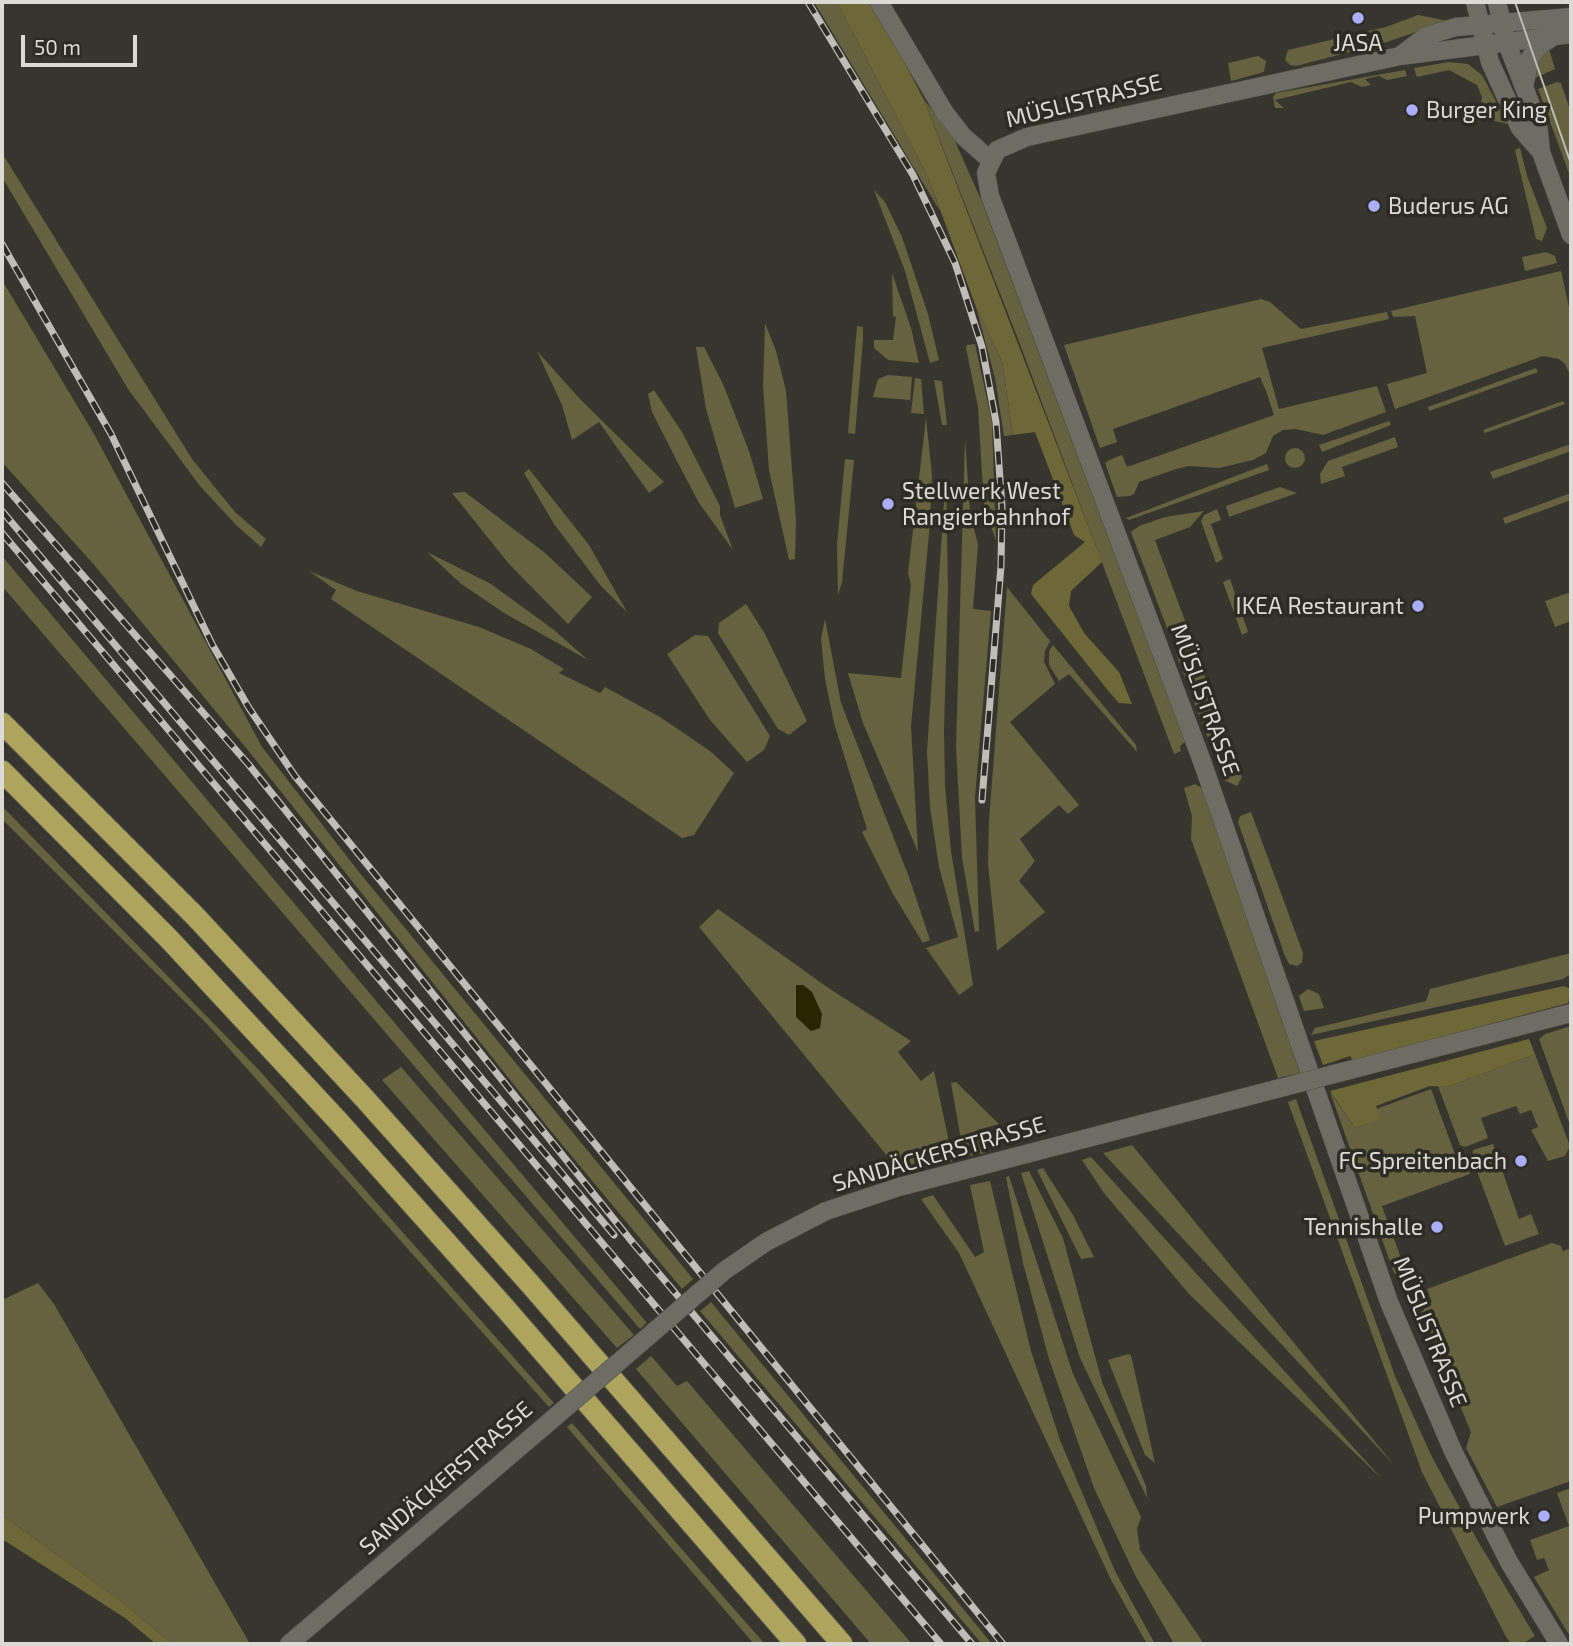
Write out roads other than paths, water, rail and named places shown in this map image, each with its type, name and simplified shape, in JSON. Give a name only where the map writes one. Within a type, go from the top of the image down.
[{"type":"highway","points":[[2,723],[195,916],[365,1099],[531,1285],[842,1644]]},
{"type":"highway","points":[[2,771],[170,940],[340,1122],[796,1644]]},
{"type":"street","points":[[879,2],[945,113],[963,136],[990,160]]},
{"type":"street","points":[[1475,2],[1490,62],[1520,128],[1541,152]]},
{"type":"street","points":[[1497,2],[1506,41],[1538,123],[1541,152],[1571,235]]},
{"type":"street","name":"MÜSLISTRASSE","points":[[1400,56],[1426,36],[1480,23],[1571,17]]},
{"type":"street","points":[[1524,89],[1530,58],[1539,46],[1563,35]]},
{"type":"street","name":"MÜSLISTRASSE","points":[[1559,1644],[1509,1562],[1452,1451],[1390,1302],[1200,757],[990,196],[986,173],[990,160],[1002,146],[1027,137],[1400,56],[1563,35]]},
{"type":"street","name":"SANDÄCKERSTRASSE","points":[[289,1644],[724,1271],[774,1237],[819,1214],[888,1190],[1571,1013]]},
{"type":"tram line","points":[[1515,2],[1571,164]]},
{"type":"railway","points":[[808,2],[913,175],[955,263],[982,347],[996,422],[1002,508],[1001,566],[982,800]]},
{"type":"railway","points":[[2,244],[111,434],[212,644],[249,708],[295,776],[1003,1644]]},
{"type":"railway","points":[[2,483],[249,765],[633,1243],[972,1644]]},
{"type":"railway","points":[[2,511],[614,1235]]},
{"type":"railway","points":[[2,533],[941,1644]]},
{"type":"place","name":"JASA","points":[[1358,18]]},
{"type":"place","name":"Burger King","points":[[1412,110]]},
{"type":"place","name":"Buderus AG","points":[[1374,206]]},
{"type":"place","name":"Stellwerk West Rangierbahnhof","points":[[888,504]]},
{"type":"place","name":"IKEA Restaurant","points":[[1418,606]]},
{"type":"place","name":"FC Spreitenbach","points":[[1521,1161]]},
{"type":"place","name":"Tennishalle","points":[[1437,1227]]},
{"type":"place","name":"Pumpwerk","points":[[1544,1516]]}]
